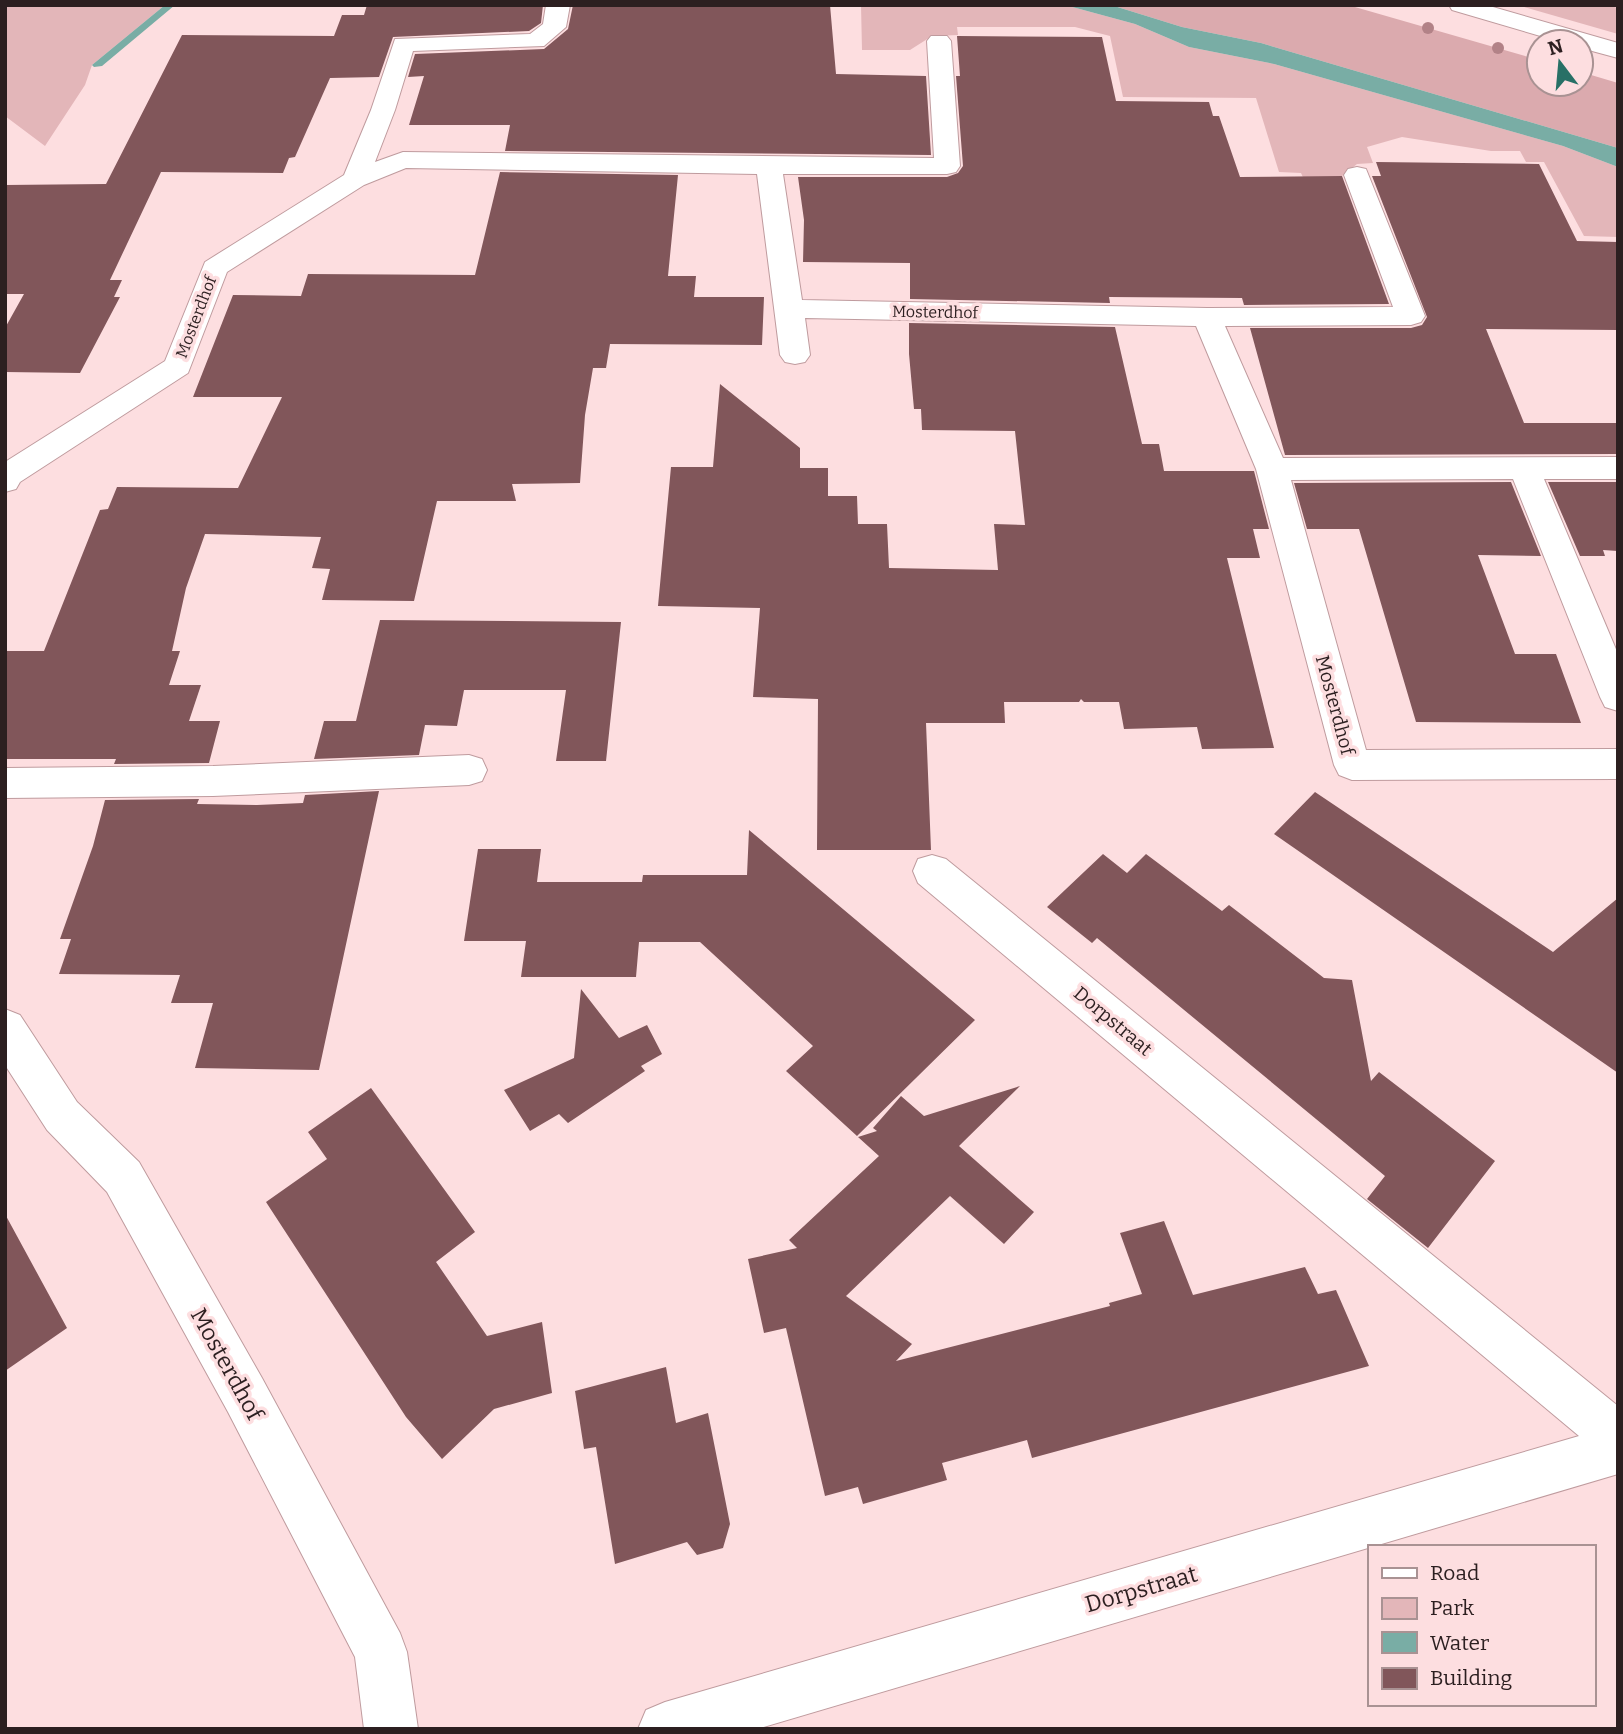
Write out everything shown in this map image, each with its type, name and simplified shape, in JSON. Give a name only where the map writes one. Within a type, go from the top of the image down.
[{"type":"street","points":[[355,179],[383,110],[403,44],[536,41],[554,27],[558,5]]},
{"type":"street","points":[[1460,5],[1618,51]]},
{"type":"street","name":"Mosterdhof","points":[[5,481],[8,474],[178,366],[215,268],[355,179],[403,160],[947,166],[939,41]]},
{"type":"street","points":[[769,166],[795,355]]},
{"type":"street","name":"Mosterdhof","points":[[789,309],[1207,317],[1411,316],[1357,175]]},
{"type":"street","name":"Mosterdhof","points":[[1207,317],[1272,469],[1352,765],[1618,764]]},
{"type":"street","points":[[1524,468],[1618,697]]},
{"type":"street","points":[[1272,469],[1618,468]]},
{"type":"street","points":[[5,783],[214,781],[469,770]]},
{"type":"street","name":"Dorpstraat","points":[[932,871],[1618,1437]]},
{"type":"street","name":"Mosterdhof","points":[[5,1028],[62,1116],[123,1177],[245,1395],[382,1652],[391,1729]]},
{"type":"street","name":"Dorpstraat","points":[[665,1729],[1618,1449]]},
{"type":"green space","points":[[5,5],[165,5],[92,65],[85,85],[45,146],[5,116]]},
{"type":"green space","points":[[861,5],[1065,5],[1135,24],[1189,47],[1274,64],[1563,146],[1618,167],[1618,237],[1584,236],[1544,162],[1526,162],[1520,151],[1491,151],[1402,137],[1367,147],[1373,163],[1357,164],[1332,184],[1306,184],[1301,173],[1279,172],[1256,98],[1123,97],[1110,36],[1075,27],[957,27],[958,35],[932,36],[910,50],[862,50]]},
{"type":"green space","points":[[1517,5],[1607,5],[1618,8],[1618,34]]},
{"type":"shaded area","points":[[1111,5],[1348,5],[1525,56],[1525,98],[1595,98],[1595,76],[1618,83],[1618,148],[1261,43],[1182,27]]},
{"type":"water","points":[[165,5],[175,5],[102,66],[92,65]]},
{"type":"water","points":[[1065,5],[1111,5],[1182,27],[1261,43],[1618,148],[1618,167],[1563,146],[1274,64],[1189,47],[1135,24]]},
{"type":"building","points":[[367,5],[543,5],[541,23],[529,31],[393,37],[379,77],[330,78],[295,157],[289,158],[283,173],[161,172],[110,280],[122,280],[114,297],[120,297],[80,373],[5,372],[5,328],[24,294],[5,294],[5,185],[106,184],[182,35],[334,36],[342,15],[364,15]]},
{"type":"building","points":[[573,5],[830,5],[836,74],[926,76],[931,155],[505,151],[510,125],[409,125],[424,76],[408,77],[415,54],[544,49],[568,29]]},
{"type":"building","points":[[957,36],[1102,37],[1116,101],[1209,102],[1213,116],[1219,116],[1240,177],[1342,176],[1389,304],[1244,305],[1242,298],[1109,297],[1110,303],[910,299],[910,263],[803,262],[804,220],[798,177],[947,177],[958,173],[963,166],[956,76],[960,76]]},
{"type":"building","points":[[1376,162],[1539,164],[1577,241],[1618,242],[1618,330],[1486,329],[1524,423],[1618,423],[1618,454],[1285,455],[1250,328],[1411,328],[1422,325],[1427,317],[1372,176],[1381,176]]},
{"type":"building","points":[[500,172],[678,175],[668,276],[696,276],[694,297],[764,297],[762,345],[610,344],[606,368],[593,368],[585,415],[580,483],[512,484],[516,501],[437,501],[414,601],[322,600],[330,569],[312,568],[321,537],[205,534],[186,588],[172,651],[180,651],[169,685],[201,685],[189,721],[220,721],[209,763],[114,764],[116,759],[5,759],[5,651],[44,651],[100,510],[108,509],[117,487],[238,488],[282,397],[193,397],[233,295],[301,296],[308,274],[475,275]]},
{"type":"building","points":[[909,323],[1115,327],[1142,444],[1159,444],[1164,471],[1254,471],[1269,529],[1253,529],[1260,558],[1227,558],[1274,748],[1202,749],[1197,727],[1124,729],[1119,702],[1084,702],[1081,699],[1079,702],[1004,702],[1005,723],[926,723],[931,850],[817,850],[818,699],[753,697],[760,608],[658,606],[671,467],[713,467],[720,384],[800,448],[800,468],[828,468],[828,496],[857,496],[858,524],[887,524],[889,568],[998,570],[994,524],[1025,525],[1015,431],[922,430],[921,409],[914,409]]},
{"type":"building","points":[[1511,482],[1541,556],[1478,555],[1515,654],[1556,654],[1581,723],[1416,722],[1359,529],[1307,529],[1294,483]]},
{"type":"building","points":[[1548,482],[1618,482],[1618,551],[1603,550],[1605,556],[1580,556]]},
{"type":"building","points":[[380,620],[621,622],[606,761],[556,761],[566,690],[464,690],[457,726],[425,725],[419,755],[314,759],[324,721],[356,721]]},
{"type":"building","points":[[379,791],[319,1070],[195,1068],[213,1003],[171,1003],[180,975],[59,974],[71,939],[60,939],[93,846],[105,800],[199,799],[197,804],[257,805],[303,803],[305,795]]},
{"type":"building","points":[[1315,792],[1553,952],[1618,898],[1618,1073],[1274,834]]},
{"type":"building","points":[[749,830],[975,1020],[857,1136],[786,1071],[813,1046],[700,942],[639,942],[636,977],[521,977],[526,941],[464,941],[478,849],[541,849],[537,882],[642,882],[643,875],[747,875]]},
{"type":"building","points":[[1103,854],[1127,873],[1146,854],[1222,911],[1229,905],[1324,978],[1352,980],[1371,1081],[1379,1072],[1495,1161],[1428,1248],[1367,1199],[1385,1176],[1097,938],[1092,943],[1047,907]]},
{"type":"building","points":[[581,989],[619,1038],[647,1025],[662,1054],[641,1066],[645,1071],[568,1123],[559,1114],[530,1131],[504,1090],[574,1058]]},
{"type":"building","points":[[1020,1086],[959,1146],[1034,1212],[1004,1244],[950,1196],[846,1296],[912,1344],[896,1361],[1110,1306],[1109,1303],[1142,1294],[1120,1233],[1164,1221],[1193,1295],[1305,1267],[1318,1294],[1336,1290],[1369,1366],[1032,1458],[1027,1440],[942,1463],[947,1480],[863,1504],[858,1487],[825,1496],[786,1328],[764,1333],[748,1259],[797,1248],[789,1240],[879,1156],[858,1137],[877,1131],[873,1128],[901,1096],[924,1116]]},
{"type":"building","points":[[371,1088],[475,1232],[436,1262],[487,1336],[542,1322],[552,1393],[494,1409],[442,1459],[406,1417],[266,1202],[327,1159],[308,1132]]},
{"type":"building","points":[[5,1214],[67,1328],[5,1371]]},
{"type":"building","points":[[666,1367],[676,1423],[708,1413],[730,1524],[723,1548],[697,1555],[687,1542],[615,1564],[596,1447],[584,1449],[575,1391]]}]
